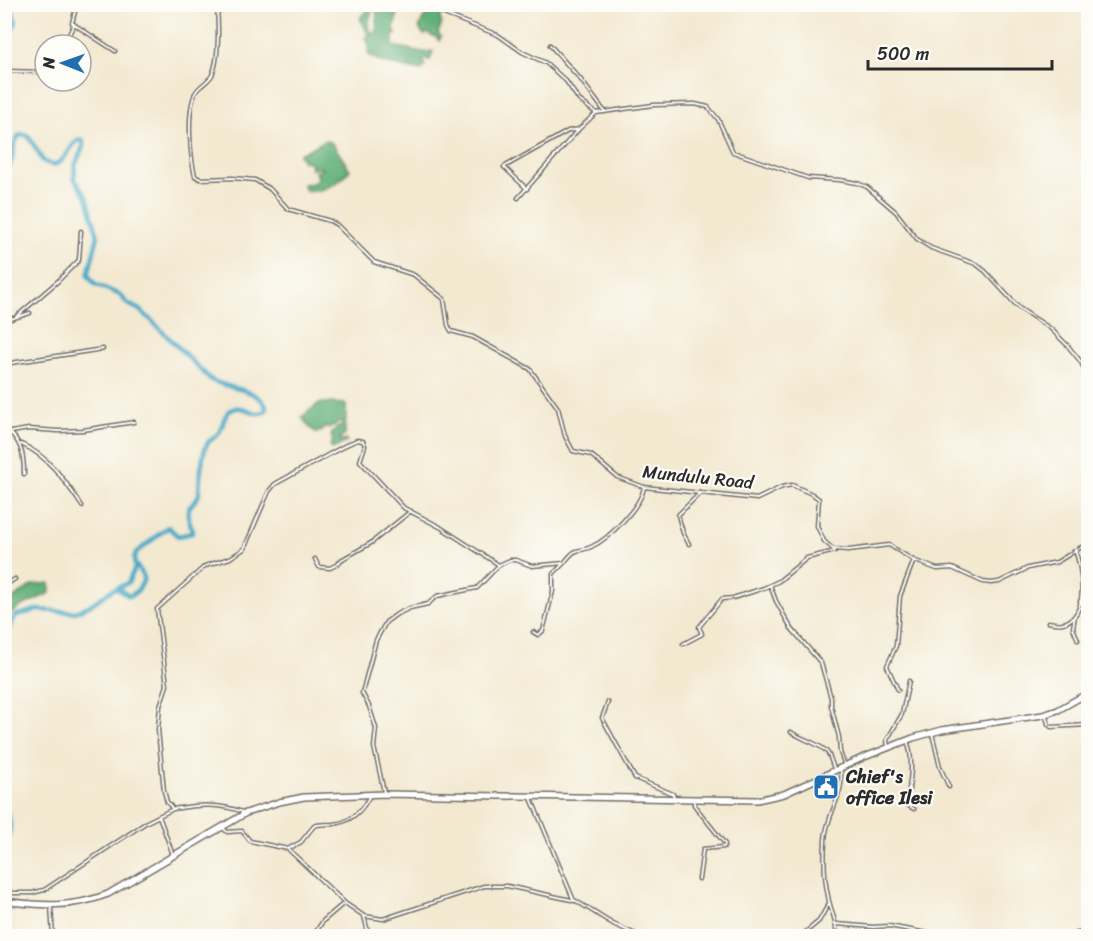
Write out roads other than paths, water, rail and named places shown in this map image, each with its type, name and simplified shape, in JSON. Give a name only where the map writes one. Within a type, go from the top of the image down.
[{"type":"highway","points":[[4,900],[51,906],[78,903],[100,897],[246,813],[279,802],[304,797],[370,794],[757,800],[784,794],[907,741],[932,733],[1046,714],[1089,693]]},
{"type":"street","points":[[70,33],[74,24],[72,21],[77,4]]},
{"type":"street","name":"Mundulu Road","points":[[217,4],[215,67],[212,76],[195,92],[192,105],[190,142],[195,176],[200,179],[255,180],[270,189],[288,209],[337,225],[374,262],[414,275],[444,299],[448,325],[452,332],[473,337],[530,369],[558,408],[565,436],[573,451],[591,455],[617,477],[644,487],[757,499],[782,487],[796,485],[819,499],[817,526],[819,534],[830,547],[838,550]]},
{"type":"street","points":[[430,4],[439,12],[498,35],[521,51],[546,63],[566,81],[585,106],[596,113]]},
{"type":"street","points":[[74,24],[115,51]]},
{"type":"street","points":[[550,45],[605,112]]},
{"type":"street","points":[[4,72],[33,72]]},
{"type":"street","points":[[518,198],[596,113],[653,105],[694,104],[708,107],[718,119],[733,152],[808,178],[840,180],[867,187],[896,212],[917,239],[931,248],[976,264],[1015,304],[1051,329],[1068,346],[1081,362],[1089,378]]},
{"type":"street","points":[[527,189],[504,167],[570,130],[579,129]]},
{"type":"street","points":[[16,317],[79,260],[81,231]]},
{"type":"street","points":[[4,321],[30,314]]},
{"type":"street","points":[[4,364],[103,349]]},
{"type":"street","points":[[11,432],[29,429],[83,430],[134,422]]},
{"type":"street","points":[[4,427],[21,444],[34,451],[59,473],[82,506]]},
{"type":"street","points":[[173,809],[167,802],[164,791],[158,730],[160,706],[167,685],[158,606],[205,566],[230,558],[244,549],[271,488],[348,444],[357,440],[363,441],[365,446],[360,461],[404,508],[499,565]]},
{"type":"street","points":[[21,444],[24,474]]},
{"type":"street","points":[[533,632],[538,635],[543,630],[553,591],[553,574],[574,551],[591,547],[625,519],[639,499],[644,487]]},
{"type":"street","points":[[689,544],[678,515],[700,493]]},
{"type":"street","points":[[315,559],[319,567],[330,568],[370,543],[411,512]]},
{"type":"street","points":[[683,644],[702,634],[699,627],[722,599],[733,598],[770,585],[779,581],[807,558],[838,550],[889,545],[914,560],[937,569],[952,568],[983,582],[991,583],[999,582],[1028,568],[1057,561],[1089,543]]},
{"type":"street","points":[[1075,550],[1081,566],[1082,593],[1073,628],[1078,640]]},
{"type":"street","points":[[385,795],[374,747],[376,728],[369,706],[362,695],[376,640],[386,622],[404,610],[428,604],[437,596],[477,588],[499,565],[516,560],[532,566],[564,563]]},
{"type":"street","points":[[897,690],[887,666],[896,646],[900,596],[914,560]]},
{"type":"street","points":[[4,586],[15,579]]},
{"type":"street","points":[[770,585],[791,628],[821,663],[831,698],[839,737],[843,784],[830,815],[825,841],[829,903],[837,924],[837,935],[844,936]]},
{"type":"street","points":[[1080,601],[1089,609]]},
{"type":"street","points":[[1048,622],[1063,623],[1075,615]]},
{"type":"street","points":[[888,748],[887,740],[902,714],[909,681]]},
{"type":"street","points":[[608,702],[602,718],[633,777],[673,794],[674,800]]},
{"type":"street","points":[[1046,714],[1051,727],[1089,725]]},
{"type":"street","points":[[791,732],[800,739],[823,748],[840,768]]},
{"type":"street","points":[[932,733],[937,757],[949,787]]},
{"type":"street","points":[[907,741],[910,758],[910,788],[907,806],[914,808]]},
{"type":"street","points":[[288,849],[301,842],[314,826],[337,824],[352,817],[362,808],[370,794]]},
{"type":"street","points":[[530,797],[574,901]]},
{"type":"street","points":[[694,800],[694,805],[725,844],[722,847],[703,849],[699,879]]},
{"type":"street","points":[[4,900],[11,893],[32,893],[44,890],[147,822],[173,809],[219,805],[246,813]]},
{"type":"street","points":[[159,816],[173,855]]},
{"type":"street","points":[[221,826],[227,832],[244,832],[250,841],[288,849],[345,903],[364,916],[383,919],[494,885],[574,901],[632,934],[640,936]]},
{"type":"street","points":[[313,936],[322,921],[345,903]]},
{"type":"street","points":[[801,936],[819,921],[829,903]]},
{"type":"street","points":[[51,906],[53,936]]},
{"type":"street","points":[[364,916],[369,936]]},
{"type":"street","points":[[837,924],[889,926],[943,936]]},
{"type":"street","points":[[1068,936],[1089,930]]},
{"type":"waterway","points":[[4,44],[16,22],[10,4]]},
{"type":"waterway","points":[[4,174],[11,164],[15,143],[20,135],[27,135],[43,161],[52,165],[62,161],[74,144],[82,139],[84,144],[75,166],[74,178],[87,197],[98,236],[88,275],[95,284],[120,295],[128,304],[140,310],[211,380],[251,393],[264,402],[267,409],[259,413],[240,408],[231,410],[226,415],[218,434],[207,444],[202,461],[199,495],[188,511],[192,533],[178,536],[168,527],[136,553],[135,568],[128,583],[75,612],[36,610],[15,616],[4,639]]},
{"type":"waterway","points":[[118,589],[129,596],[139,589],[144,577],[136,565]]},
{"type":"waterway","points":[[4,808],[10,826],[4,845]]},
{"type":"place","name":"Chief's office Ilesi","points":[[826,787]]}]
